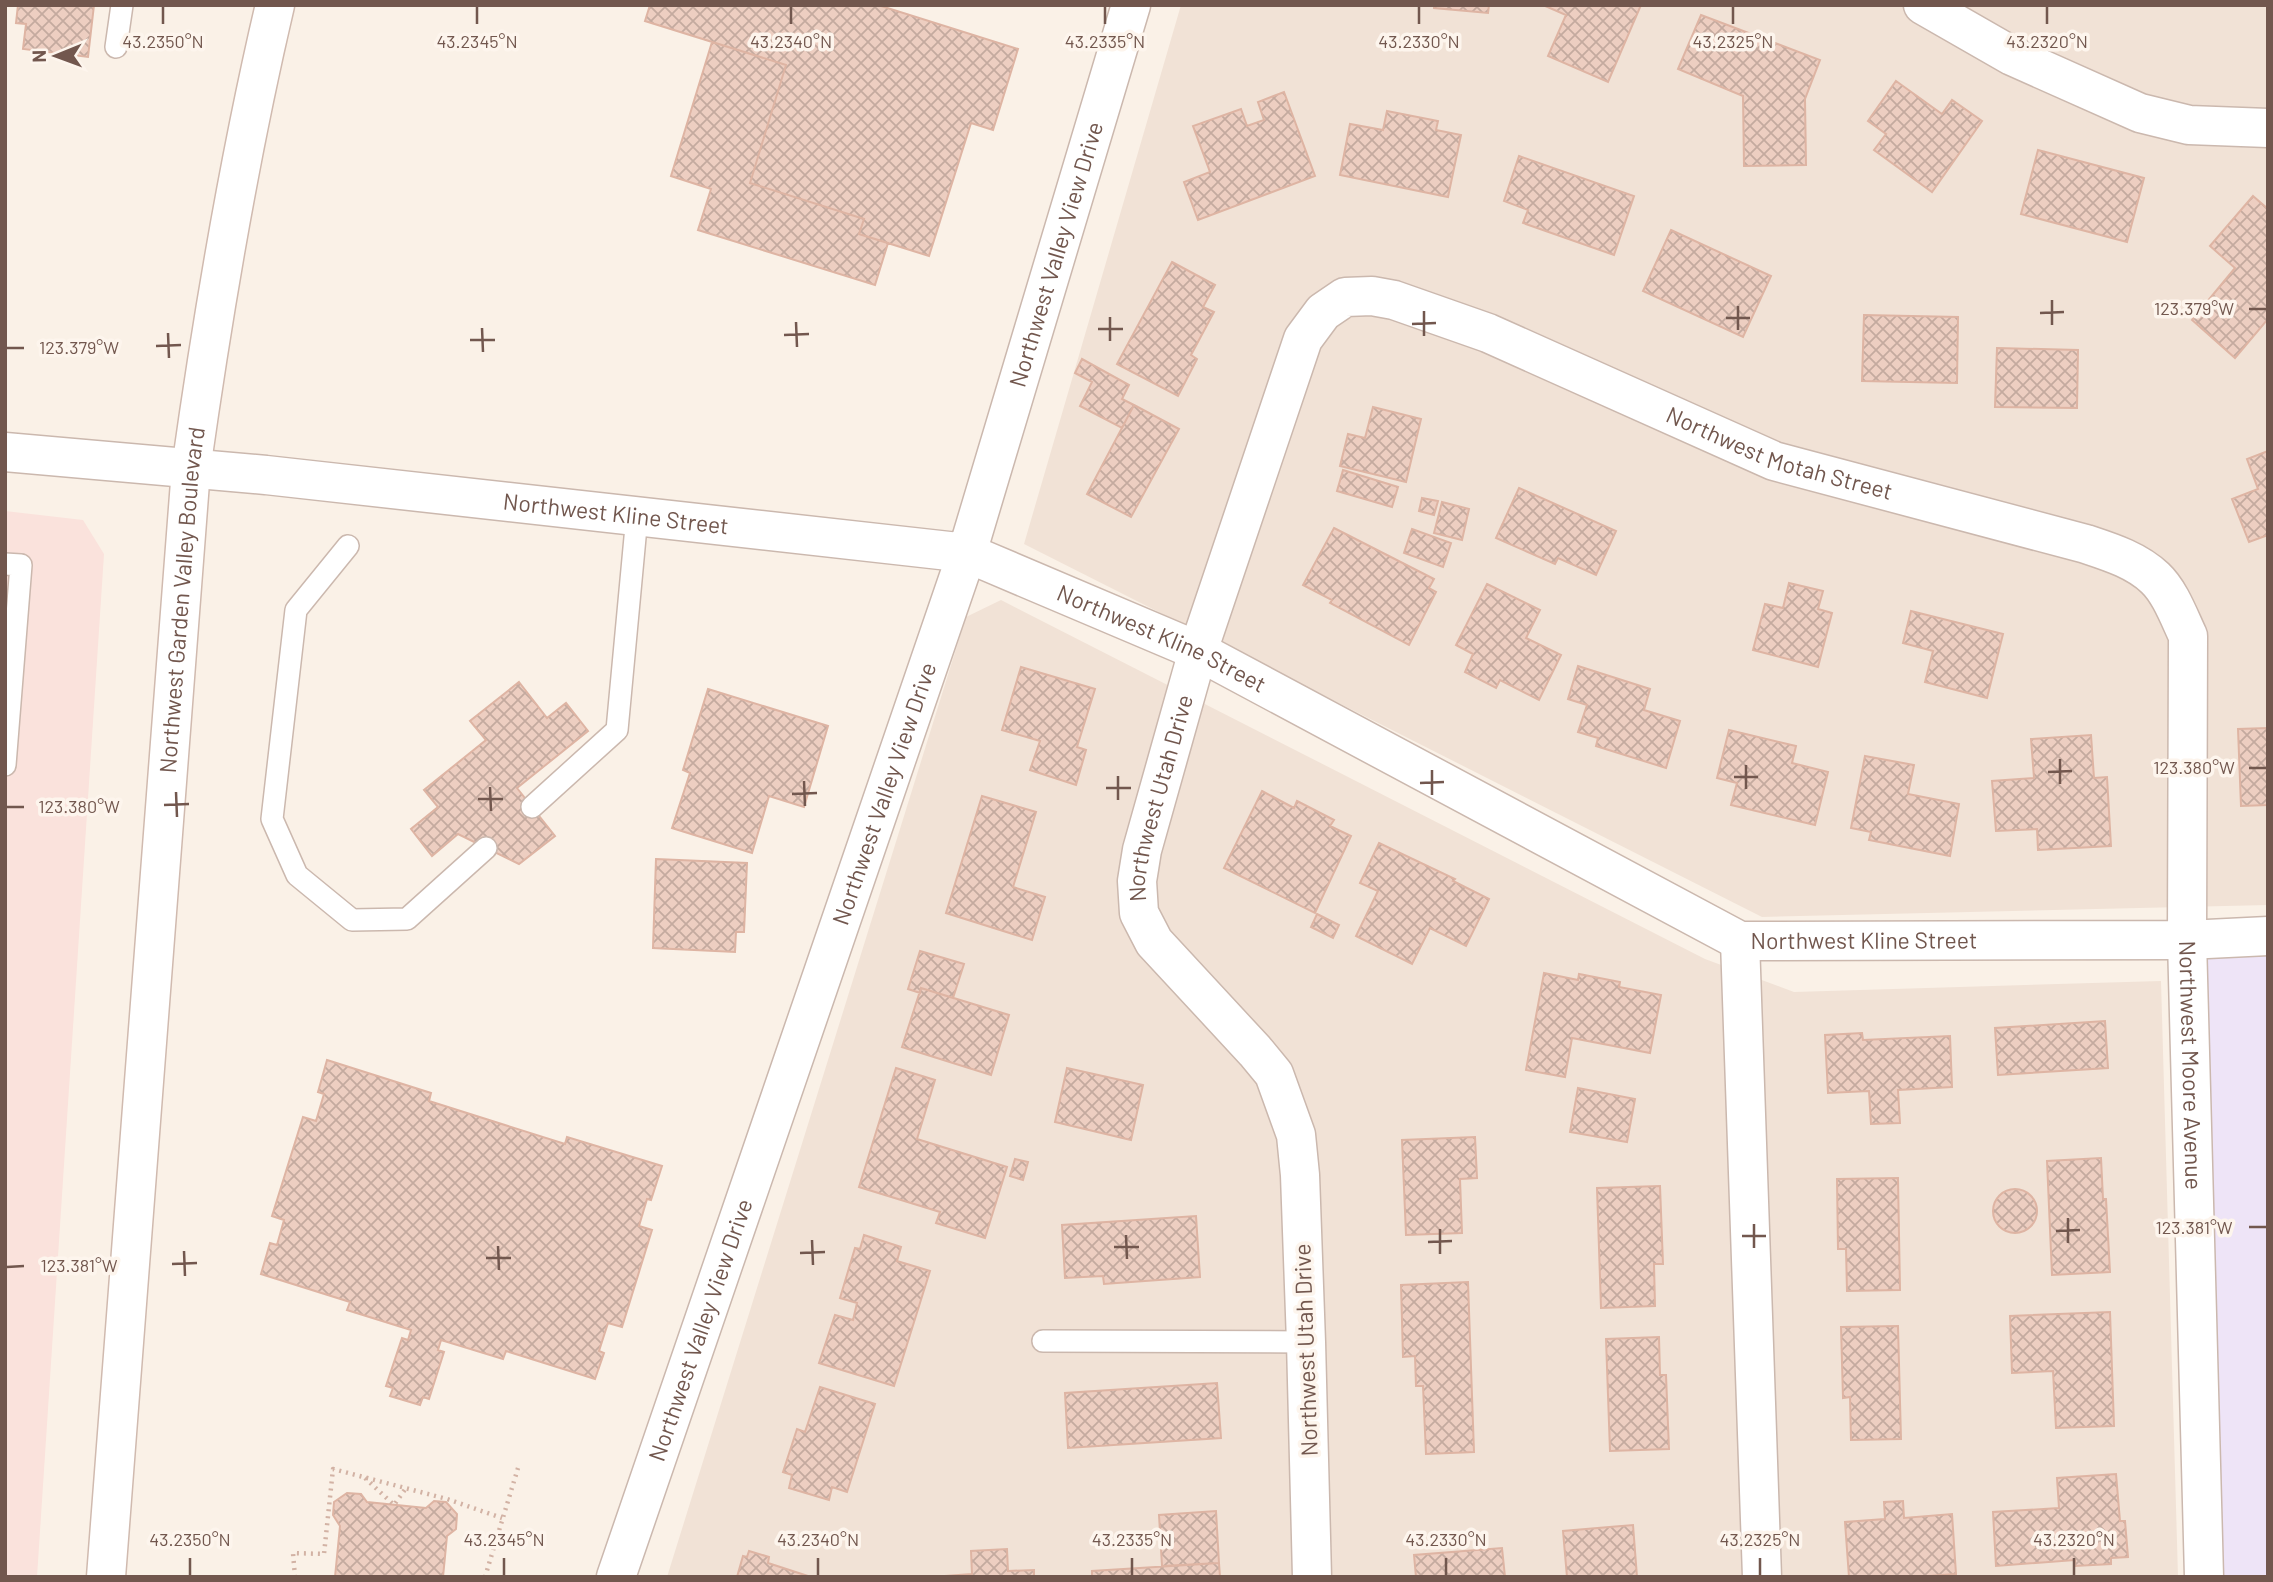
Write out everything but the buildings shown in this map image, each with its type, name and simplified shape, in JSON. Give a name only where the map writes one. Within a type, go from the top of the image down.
[{"type":"street","name":"Northwest Garden Valley Boulevard","points":[[106,1577],[191,468],[233,198],[275,5]]},
{"type":"street","name":"Northwest Valley View Drive","points":[[616,1577],[967,553],[1131,5]]},
{"type":"street","points":[[1923,5],[2012,56],[2140,113],[2189,125],[2268,128]]},
{"type":"street","name":"Northwest Motah Street","points":[[1345,297],[1372,296],[1394,300],[1488,332],[1774,461],[2086,544],[2123,557],[2156,578],[2188,636]]},
{"type":"street","name":"Northwest Utah Drive","points":[[1312,1577],[1300,1175],[1296,1135],[1274,1074],[1154,942],[1139,913],[1138,881],[1142,850],[1198,651],[1303,339],[1323,312],[1345,297]]},
{"type":"street","name":"Northwest Kline Street","points":[[5,452],[266,475],[967,553],[1198,651],[1740,941],[2187,940],[2268,936]]},
{"type":"street","name":"Northwest Moore Avenue","points":[[2188,636],[2187,940],[2204,1577]]},
{"type":"street","points":[[1740,941],[1762,1577]]},
{"type":"lane","points":[[116,47],[122,5]]},
{"type":"lane","points":[[532,807],[617,730],[637,516]]},
{"type":"lane","points":[[348,546],[296,610],[272,819],[296,875],[352,920],[407,919],[486,848]]},
{"type":"lane","points":[[5,564],[21,565],[5,765]]},
{"type":"lane","points":[[1042,1341],[1306,1342]]},
{"type":"path","points":[[485,1577],[518,1468]]},
{"type":"path","points":[[295,1577],[293,1553],[324,1553],[333,1469],[502,1518]]},
{"type":"path","points":[[365,1478],[394,1505],[406,1488]]},
{"type":"shaded area","points":[[1181,5],[2268,5],[2268,905],[1762,917],[1024,544]]},
{"type":"shaded area","points":[[5,511],[83,520],[104,554],[37,1577],[5,1577]]},
{"type":"shaded area","points":[[1001,600],[1705,959],[1794,992],[2161,981],[2178,1577],[667,1577],[966,617]]},
{"type":"shaded area","points":[[2268,945],[2268,1577],[2214,1577],[2195,948]]}]
